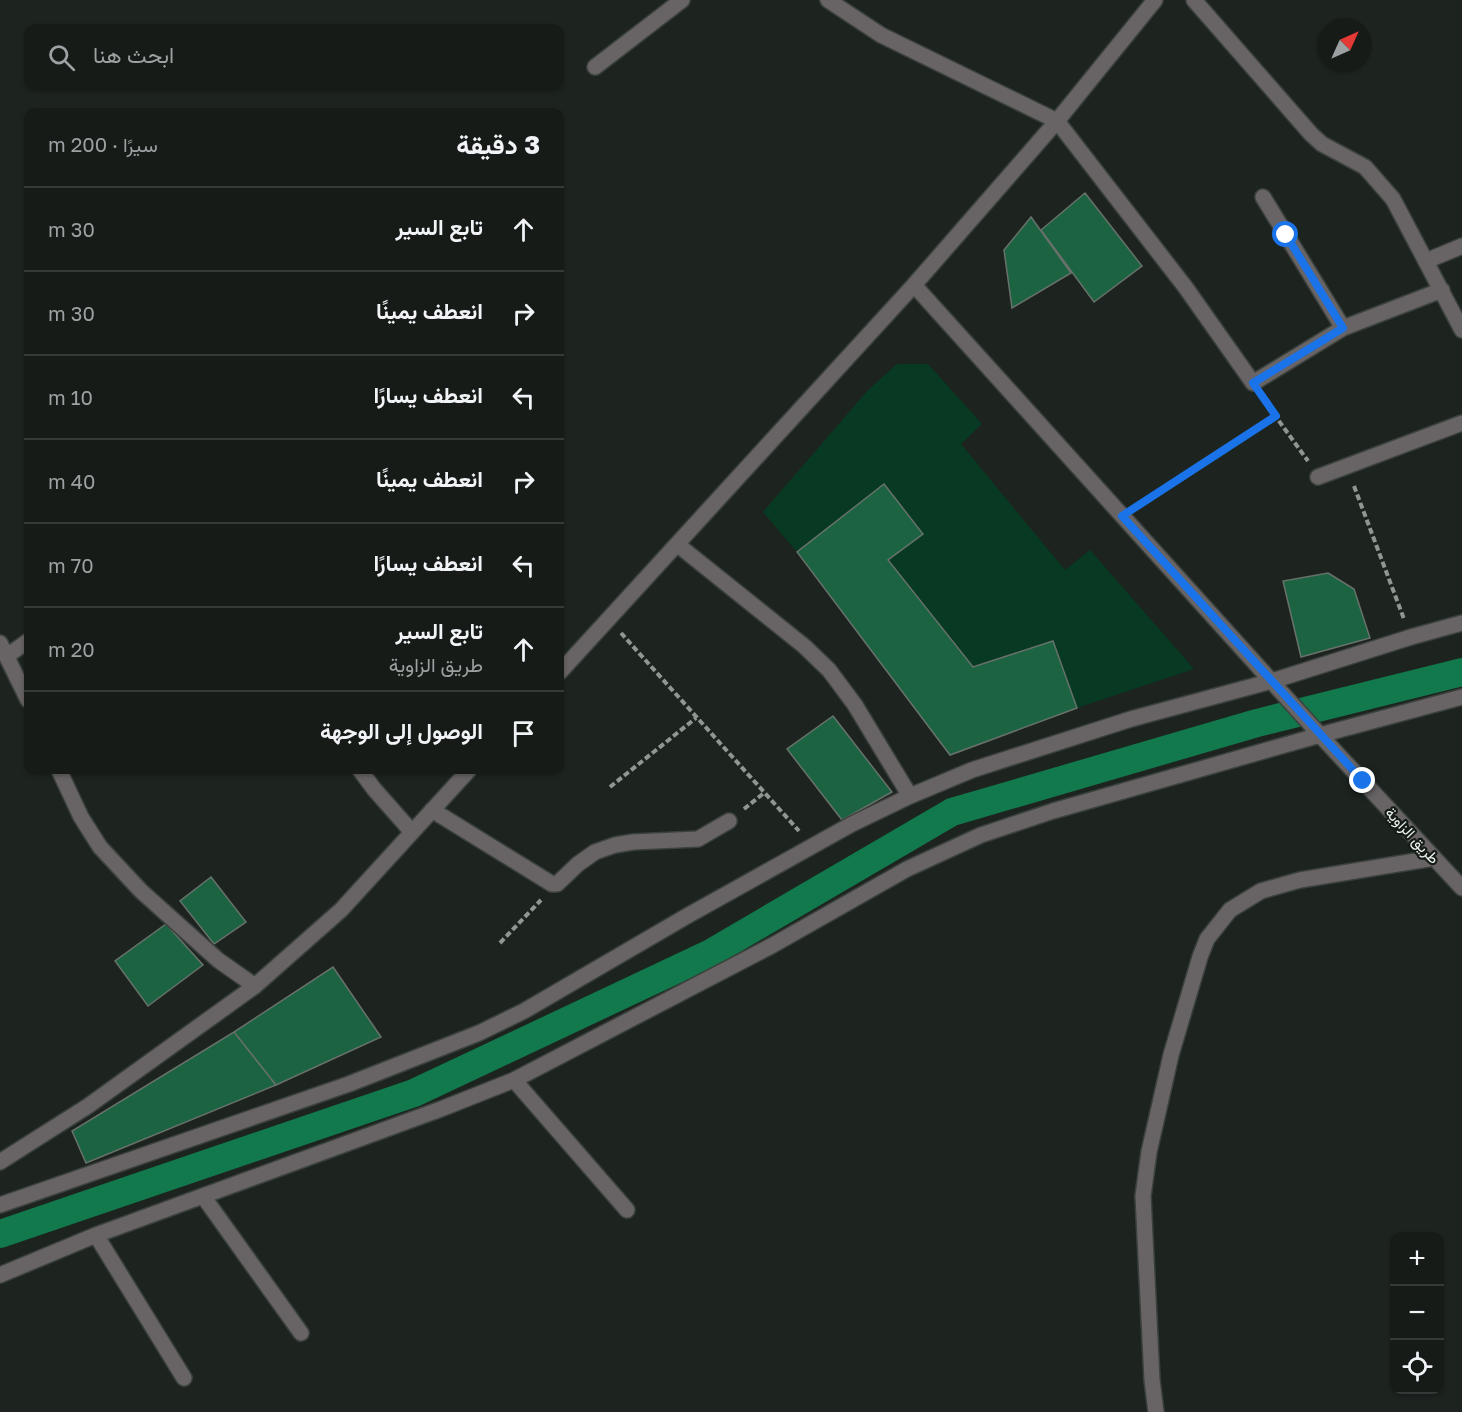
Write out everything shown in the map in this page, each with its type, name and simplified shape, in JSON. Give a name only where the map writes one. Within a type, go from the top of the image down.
[{"type":"street","points":[[595,67],[682,0]]},
{"type":"street","points":[[830,0],[881,35],[1057,121],[1186,288],[1253,383],[1343,328],[1442,290]]},
{"type":"street","points":[[564,668],[914,285],[1057,121],[1155,0]]},
{"type":"street","points":[[1194,0],[1311,135],[1322,144],[1365,167],[1376,177],[1393,199],[1462,330]]},
{"type":"street","points":[[1263,197],[1343,328]]},
{"type":"street","points":[[1426,261],[1462,246]]},
{"type":"street","name":"طريق الزاوية","points":[[914,285],[1275,685],[1462,888]]},
{"type":"street","points":[[1318,477],[1462,423]]},
{"type":"street","points":[[678,545],[804,646],[830,670],[855,705],[910,796]]},
{"type":"street","points":[[0,1204],[348,1084],[479,1033],[524,1011],[813,846],[910,796],[972,770],[1170,707],[1275,685],[1411,637],[1462,623]]},
{"type":"street","points":[[24,642],[4,650],[24,692]]},
{"type":"street","points":[[0,1275],[96,1235],[441,1109],[514,1080],[773,945],[848,901],[944,851],[981,835],[1317,731],[1462,697]]},
{"type":"street","points":[[61,774],[81,818],[100,847],[141,891],[218,960],[255,986]]},
{"type":"street","points":[[363,774],[412,832]]},
{"type":"street","points":[[0,1162],[88,1106],[255,986],[341,910],[465,774]]},
{"type":"street","points":[[432,810],[552,884],[557,884],[595,852],[633,842],[698,839],[729,821]]},
{"type":"street","points":[[1156,1412],[1152,1380],[1143,1196],[1149,1152],[1171,1055],[1207,939],[1230,910],[1261,891],[1300,880],[1434,858]]},
{"type":"street","points":[[514,1080],[627,1210]]},
{"type":"street","points":[[203,1196],[301,1333]]},
{"type":"street","points":[[96,1235],[184,1378]]},
{"type":"path","points":[[1253,383],[1318,477]]},
{"type":"path","points":[[1122,516],[1276,416]]},
{"type":"path","points":[[1346,465],[1411,637]]},
{"type":"path","points":[[609,619],[813,846]]},
{"type":"path","points":[[609,787],[696,718]]},
{"type":"path","points":[[500,944],[557,884]]},
{"type":"green space","points":[[897,364],[928,364],[982,424],[961,444],[1065,570],[1090,550],[1194,669],[1077,708],[1053,641],[973,667],[888,560],[923,533],[884,485],[797,552],[763,512],[868,390]]},
{"type":"building","points":[[1085,193],[1142,266],[1094,302],[1041,230]]},
{"type":"building","points":[[1031,217],[1071,273],[1012,308],[1004,250]]},
{"type":"building","points":[[884,484],[923,534],[888,560],[973,667],[1053,641],[1077,708],[950,755],[797,552]]},
{"type":"building","points":[[1328,573],[1354,589],[1370,638],[1301,657],[1283,581]]},
{"type":"building","points":[[833,716],[892,792],[842,820],[787,749]]},
{"type":"building","points":[[211,877],[246,922],[214,944],[180,901]]},
{"type":"building","points":[[166,924],[203,965],[148,1006],[115,961]]},
{"type":"building","points":[[333,967],[381,1037],[276,1085],[234,1032]]},
{"type":"building","points":[[234,1032],[276,1085],[86,1163],[72,1131]]},
{"type":"waterway","points":[[0,1234],[414,1093],[709,954],[952,812],[1257,723],[1462,672]]},
{"type":"route","points":[[1286,235],[1343,328],[1253,383],[1276,416],[1122,516],[1363,781]]}]
